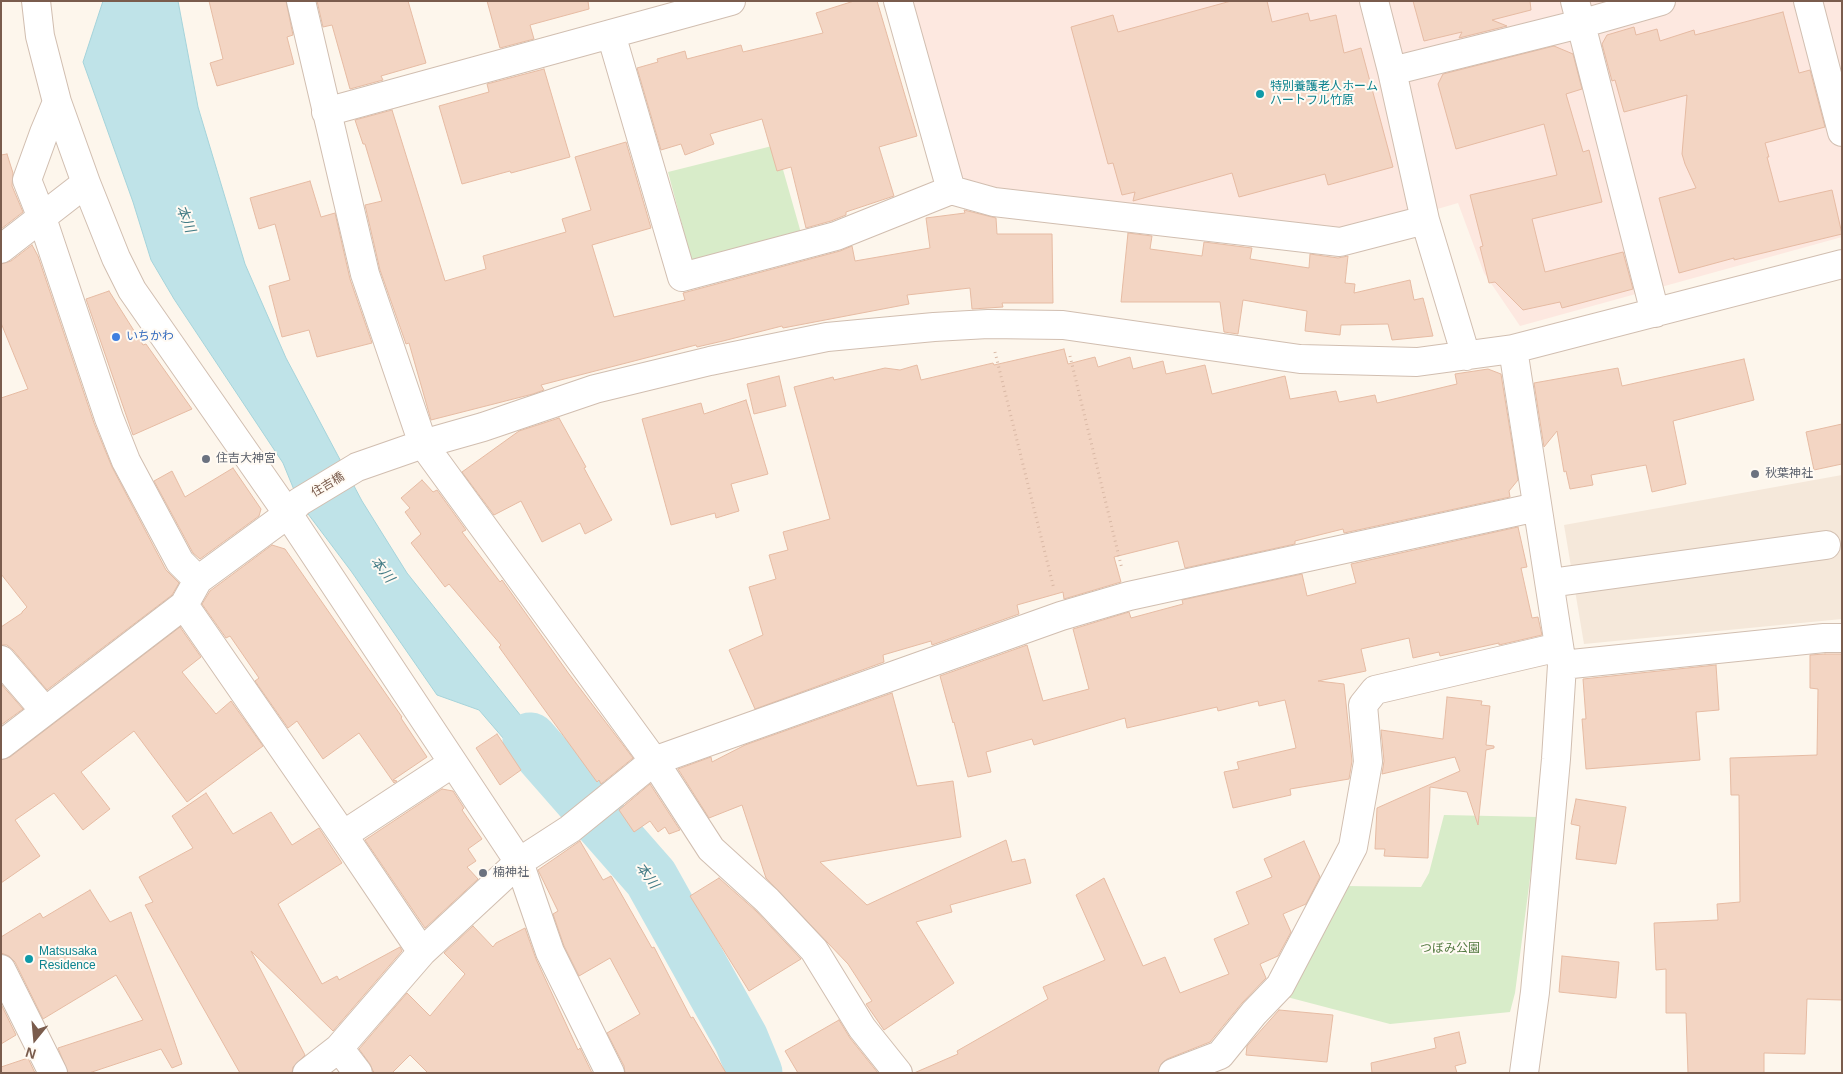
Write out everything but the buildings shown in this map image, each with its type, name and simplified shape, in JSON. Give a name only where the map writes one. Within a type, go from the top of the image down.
[{"type":"street","points":[[36,1],[40,36],[56,102],[116,258],[132,290],[218,416],[294,508],[453,763],[519,862],[550,952],[610,1073]]},
{"type":"street","points":[[302,1],[326,112],[365,274],[423,444],[654,761],[711,849],[767,900],[814,950],[862,1028],[898,1073]]},
{"type":"street","points":[[326,112],[611,34],[689,7],[731,1]]},
{"type":"street","points":[[898,1],[952,190]]},
{"type":"street","points":[[1374,1],[1426,220],[1466,356]]},
{"type":"street","points":[[1392,71],[1578,12],[1661,1]]},
{"type":"street","points":[[1808,1],[1842,132]]},
{"type":"street","points":[[1578,12],[1655,313]]},
{"type":"street","points":[[611,34],[682,277],[836,236],[952,190],[994,202],[1340,242],[1426,220]]},
{"type":"street","points":[[1,745],[184,606],[198,580],[180,562],[126,461],[100,393],[42,218],[27,180],[56,102]]},
{"type":"street","points":[[1,248],[86,183]]},
{"type":"street","name":"住吉橋","points":[[198,580],[294,508],[357,467],[595,389],[710,361],[828,337],[988,324],[1063,325],[1300,359],[1417,362],[1513,349],[1842,264]]},
{"type":"street","points":[[1513,349],[1560,656],[1556,759],[1535,992],[1524,1073]]},
{"type":"street","points":[[307,1073],[339,1048],[422,952],[519,862],[570,829],[654,761],[1061,616],[1129,596],[1537,507]]},
{"type":"street","points":[[1550,583],[1826,545]]},
{"type":"street","points":[[184,606],[343,834],[422,952]]},
{"type":"street","points":[[1173,1073],[1220,1055],[1254,1013],[1280,986],[1353,847],[1368,762],[1364,705],[1375,690],[1560,656],[1842,638]]},
{"type":"street","points":[[1,660],[45,711]]},
{"type":"street","points":[[343,834],[453,763]]},
{"type":"street","points":[[1,970],[53,1073]]},
{"type":"street","points":[[339,1048],[358,1073]]},
{"type":"path","points":[[988,324],[1061,616]]},
{"type":"path","points":[[1063,325],[1129,596]]},
{"type":"shaded area","points":[[908,1],[1842,1],[1842,237],[1520,326],[1484,273],[1458,203],[1345,236],[963,191]]},
{"type":"shaded area","points":[[1842,475],[1842,619],[1584,644],[1564,525]]},
{"type":"green space","points":[[776,145],[801,233],[693,266],[668,172]]},
{"type":"green space","name":"つぼみ公園","points":[[1444,815],[1538,817],[1515,993],[1510,1012],[1390,1024],[1287,997],[1345,886],[1421,887],[1429,873]]},
{"type":"water","points":[[103,1],[178,1],[198,107],[245,264],[286,358],[362,501],[407,573],[584,795],[565,810],[479,710],[437,695],[351,571],[299,502],[283,463],[174,299],[151,260],[133,202],[83,62]]},
{"type":"waterway","name":"本川","points":[[530,740],[651,878],[741,1039],[755,1073]]},
{"type":"place","name":"特別養護老人ホーム ハートフル竹原","points":[[1260,94]]},
{"type":"place","name":"いちかわ","points":[[116,337]]},
{"type":"place","name":"住吉大神宮","points":[[206,459]]},
{"type":"place","name":"秋葉神社","points":[[1755,474]]},
{"type":"place","name":"楠神社","points":[[483,873]]},
{"type":"place","name":"Matsusaka Residence","points":[[29,959]]}]
